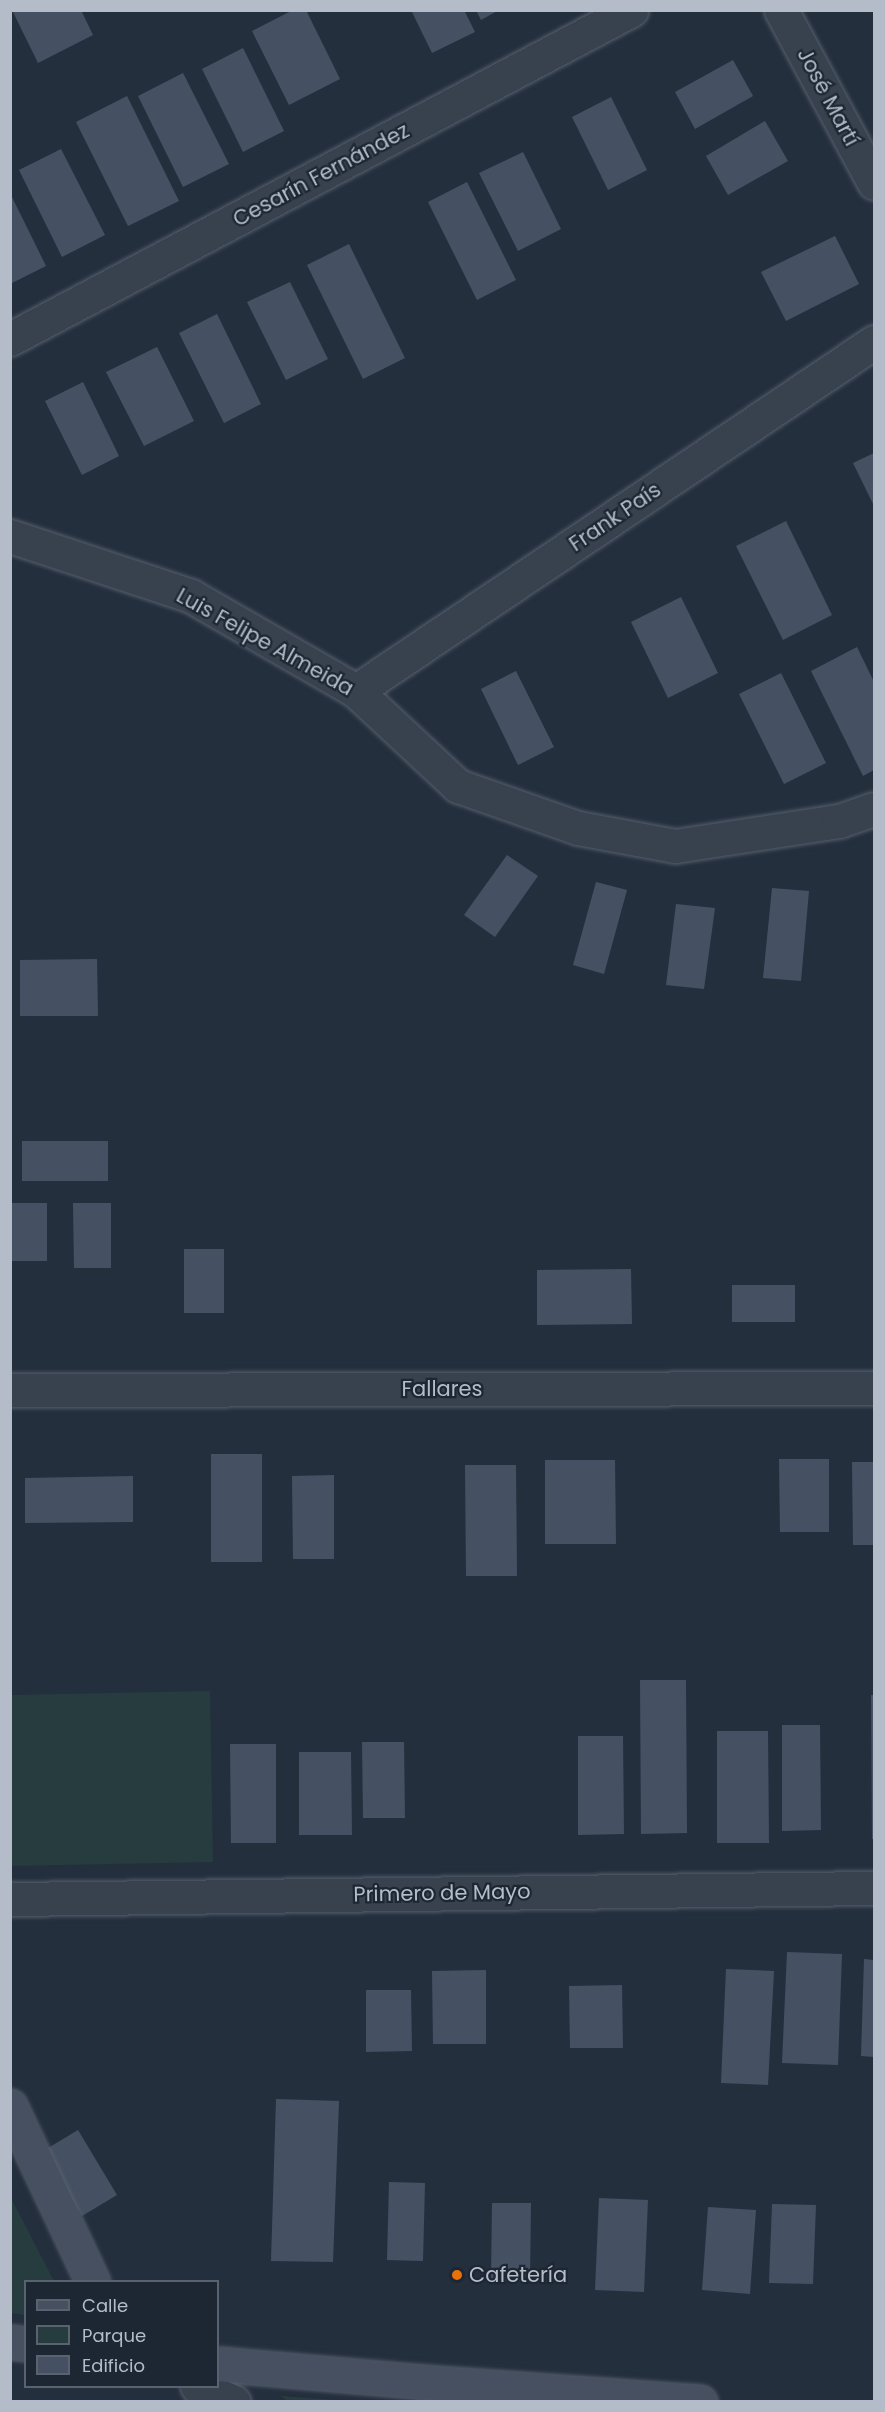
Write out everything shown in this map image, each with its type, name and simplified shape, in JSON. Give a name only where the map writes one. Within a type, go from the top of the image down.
[{"type":"main road","points":[[10,2106],[92,2280]]},
{"type":"main road","points":[[219,2364],[479,2394],[700,2402]]},
{"type":"street","name":"Cesarín Fernández","points":[[10,339],[631,10]]},
{"type":"street","name":"José Martí","points":[[781,10],[874,183]]},
{"type":"street","name":"Frank País","points":[[356,691],[874,342]]},
{"type":"street","name":"Luis Felipe Almeida","points":[[10,536],[191,596],[356,691],[458,786],[578,828],[675,846],[839,821],[874,809]]},
{"type":"street","name":"Fallares","points":[[10,1390],[874,1388]]},
{"type":"street","name":"Primero de Mayo","points":[[10,1899],[874,1888]]},
{"type":"street","points":[[202,2388],[234,2402]]},
{"type":"green space","points":[[210,1691],[213,1862],[11,1866],[11,1695]]},
{"type":"green space","points":[[11,2198],[53,2280],[24,2280],[24,2315],[11,2313]]},
{"type":"green space","points":[[281,2396],[347,2401],[288,2401]]},
{"type":"building","points":[[12,10],[81,10],[93,35],[38,63]]},
{"type":"building","points":[[293,10],[306,10],[340,79],[289,105],[252,31]]},
{"type":"building","points":[[411,10],[464,10],[475,32],[432,53]]},
{"type":"building","points":[[476,10],[499,10],[481,20]]},
{"type":"building","points":[[243,48],[284,131],[243,152],[202,69]]},
{"type":"building","points":[[733,60],[753,96],[695,129],[675,92]]},
{"type":"building","points":[[183,73],[229,164],[183,187],[138,96]]},
{"type":"building","points":[[127,96],[179,201],[128,226],[76,122]]},
{"type":"building","points":[[611,97],[647,170],[608,190],[572,117]]},
{"type":"building","points":[[765,121],[788,161],[728,195],[706,156]]},
{"type":"building","points":[[61,149],[105,235],[62,257],[19,170]]},
{"type":"building","points":[[523,152],[561,229],[518,251],[479,173]]},
{"type":"building","points":[[467,182],[516,280],[477,300],[428,202]]},
{"type":"building","points":[[10,193],[46,266],[10,284]]},
{"type":"building","points":[[835,236],[859,284],[786,321],[761,272]]},
{"type":"building","points":[[349,244],[405,358],[363,379],[307,265]]},
{"type":"building","points":[[290,282],[328,359],[286,380],[247,302]]},
{"type":"building","points":[[217,314],[261,404],[224,423],[179,333]]},
{"type":"building","points":[[157,347],[194,421],[144,446],[106,372]]},
{"type":"building","points":[[83,382],[119,456],[82,475],[45,401]]},
{"type":"building","points":[[874,453],[874,506],[853,463]]},
{"type":"building","points":[[786,521],[832,615],[783,640],[736,546]]},
{"type":"building","points":[[681,597],[718,673],[668,698],[631,622]]},
{"type":"building","points":[[857,647],[874,682],[874,770],[863,776],[811,671]]},
{"type":"building","points":[[516,671],[554,747],[518,765],[481,689]]},
{"type":"building","points":[[781,673],[826,763],[784,784],[739,694]]},
{"type":"building","points":[[507,855],[538,876],[495,937],[464,915]]},
{"type":"building","points":[[596,882],[627,890],[604,974],[573,965]]},
{"type":"building","points":[[772,888],[809,891],[801,981],[763,978]]},
{"type":"building","points":[[676,904],[715,908],[704,989],[666,985]]},
{"type":"building","points":[[97,959],[98,1016],[20,1016],[20,960]]},
{"type":"building","points":[[22,1141],[108,1141],[108,1181],[22,1181]]},
{"type":"building","points":[[12,1203],[47,1203],[47,1261],[12,1261]]},
{"type":"building","points":[[73,1203],[111,1203],[111,1268],[74,1268]]},
{"type":"building","points":[[184,1249],[224,1249],[224,1313],[184,1313]]},
{"type":"building","points":[[631,1269],[632,1324],[537,1325],[537,1270]]},
{"type":"building","points":[[732,1285],[795,1285],[795,1322],[732,1322]]},
{"type":"building","points":[[211,1454],[262,1454],[262,1562],[211,1562]]},
{"type":"building","points":[[779,1459],[829,1459],[829,1532],[780,1532]]},
{"type":"building","points":[[545,1460],[615,1460],[616,1544],[545,1544]]},
{"type":"building","points":[[852,1462],[874,1462],[874,1545],[853,1545]]},
{"type":"building","points":[[465,1465],[516,1465],[517,1576],[466,1576]]},
{"type":"building","points":[[334,1475],[334,1559],[293,1559],[292,1476]]},
{"type":"building","points":[[133,1476],[133,1522],[25,1523],[25,1478]]},
{"type":"building","points":[[640,1680],[686,1680],[687,1833],[641,1834]]},
{"type":"building","points":[[871,1695],[874,1695],[874,1839],[872,1839]]},
{"type":"building","points":[[782,1725],[820,1725],[821,1830],[782,1831]]},
{"type":"building","points":[[717,1731],[768,1731],[769,1843],[717,1843]]},
{"type":"building","points":[[578,1736],[623,1736],[624,1834],[578,1835]]},
{"type":"building","points":[[362,1742],[404,1742],[405,1818],[363,1818]]},
{"type":"building","points":[[230,1744],[276,1744],[276,1843],[231,1843]]},
{"type":"building","points":[[299,1752],[351,1752],[352,1835],[299,1835]]},
{"type":"building","points":[[787,1952],[842,1954],[838,2065],[782,2063]]},
{"type":"building","points":[[864,1959],[874,1960],[874,2057],[861,2056]]},
{"type":"building","points":[[726,1969],[774,1971],[768,2085],[721,2083]]},
{"type":"building","points":[[486,1970],[486,2044],[433,2044],[432,1971]]},
{"type":"building","points":[[622,1985],[623,2048],[570,2048],[569,1986]]},
{"type":"building","points":[[366,1990],[411,1990],[412,2051],[366,2052]]},
{"type":"building","points":[[276,2099],[339,2101],[333,2262],[271,2261]]},
{"type":"building","points":[[78,2130],[117,2195],[82,2216],[43,2151]]},
{"type":"building","points":[[389,2182],[425,2183],[423,2261],[387,2260]]},
{"type":"building","points":[[599,2198],[648,2200],[644,2292],[595,2290]]},
{"type":"building","points":[[492,2203],[531,2203],[530,2281],[491,2281]]},
{"type":"building","points":[[772,2204],[816,2205],[813,2284],[769,2283]]},
{"type":"building","points":[[708,2207],[756,2210],[750,2294],[702,2290]]},
{"type":"place","name":"Cafetería","points":[[457,2275]]}]
